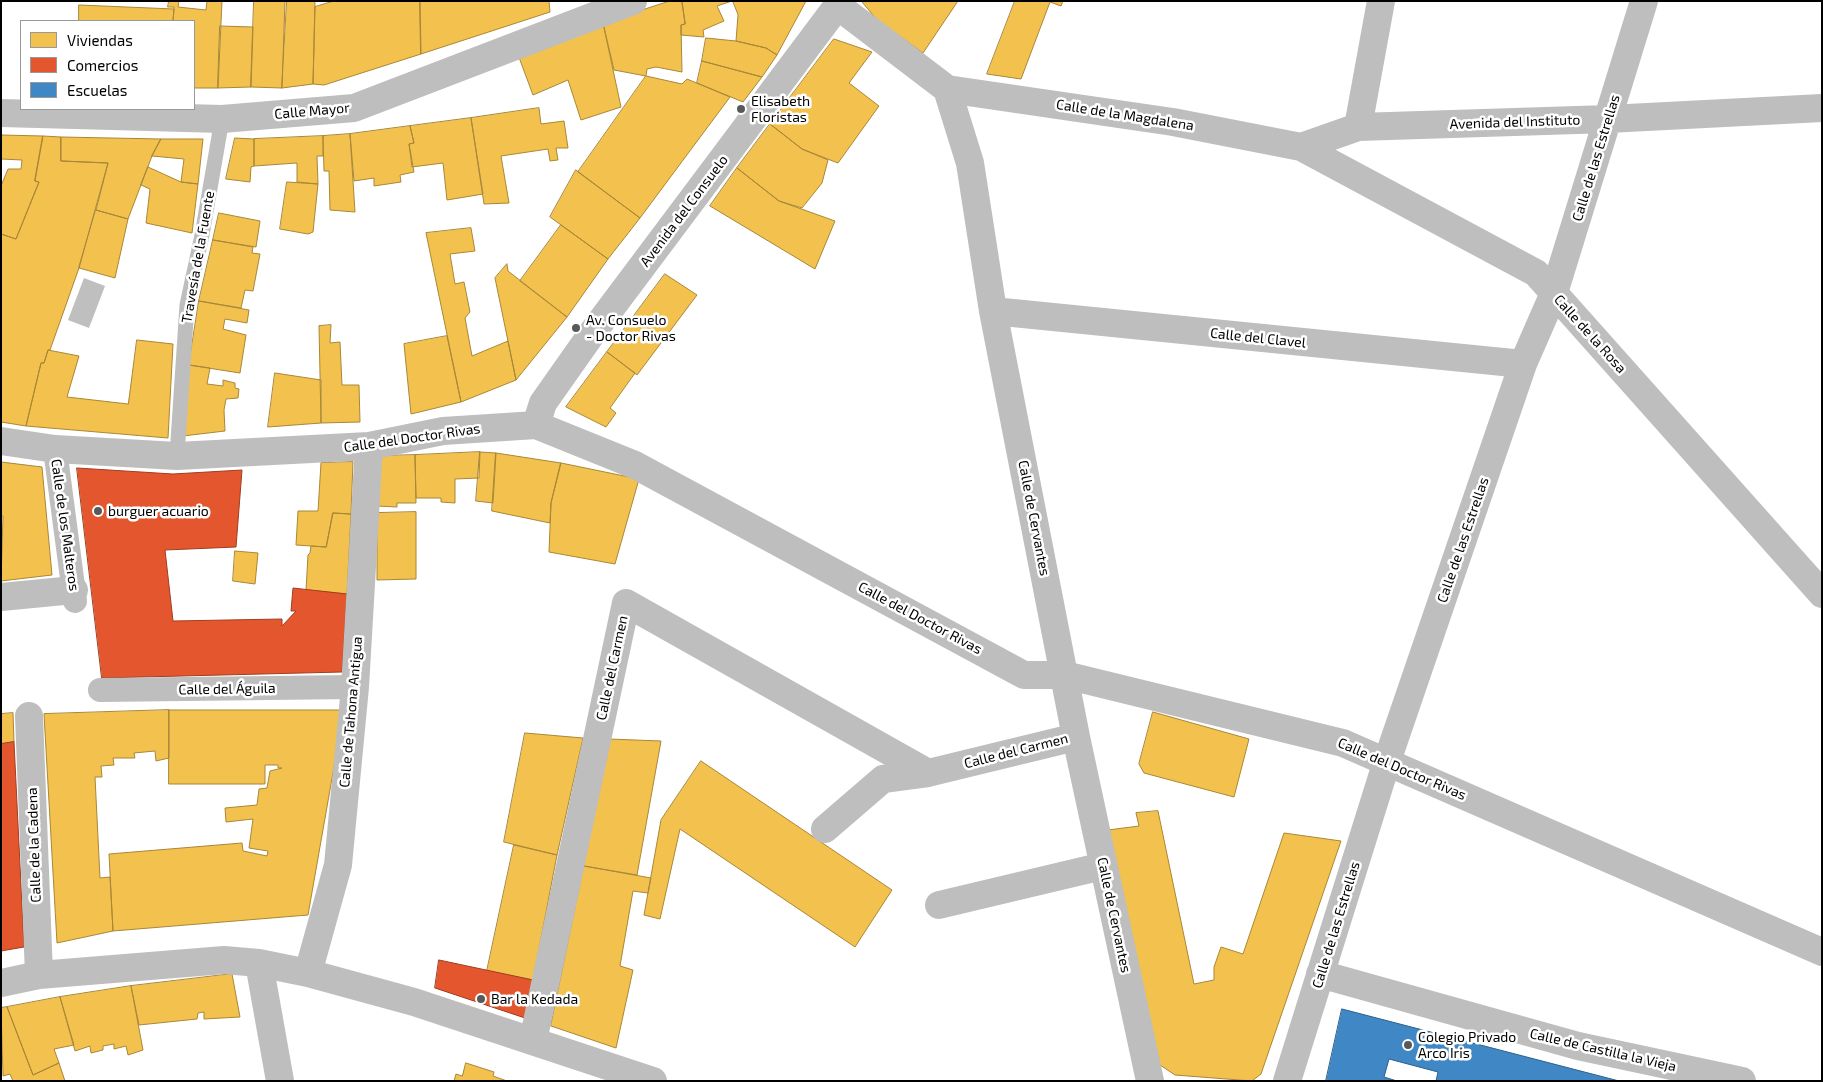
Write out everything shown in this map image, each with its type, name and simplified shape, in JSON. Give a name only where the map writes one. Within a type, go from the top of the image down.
[{"type":"street","name":"Calle Mayor","points":[[1,113],[222,119],[354,108],[633,1]]},
{"type":"street","points":[[1358,127],[1381,1]]},
{"type":"street","name":"Calle de las Estrellas","points":[[1287,1081],[1387,761],[1523,364],[1554,293],[1644,1]]},
{"type":"street","points":[[840,4],[947,89]]},
{"type":"street","name":"Avenida del Consuelo","points":[[536,425],[543,403],[593,332],[840,4]]},
{"type":"street","name":"Calle de la Magdalena","points":[[947,89],[1173,122],[1301,147]]},
{"type":"street","name":"Calle de Cervantes","points":[[947,89],[970,163],[993,311],[1076,737],[1150,1081]]},
{"type":"street","name":"Avenida del Instituto","points":[[1301,147],[1358,127],[1608,119],[1822,108]]},
{"type":"street","name":"Calle de la Rosa","points":[[1301,147],[1536,273],[1822,594]]},
{"type":"street","name":"Calle del Clavel","points":[[993,311],[1523,364]]},
{"type":"street","name":"Calle del Doctor Rivas","points":[[1,441],[55,449],[177,456],[369,446],[443,431],[536,425],[635,465],[1024,675],[1065,675],[1343,743],[1822,952]]},
{"type":"street","name":"Calle de Tahona Antigua","points":[[308,973],[338,865],[355,687],[369,446]]},
{"type":"street","name":"Calle de los Malteros","points":[[55,449],[75,595]]},
{"type":"street","points":[[1,597],[75,595]]},
{"type":"street","name":"Calle del Carmen","points":[[533,1041],[626,603],[928,773]]},
{"type":"street","name":"Calle del Águila","points":[[100,690],[355,687]]},
{"type":"street","name":"Calle de la Cadena","points":[[28,716],[39,975]]},
{"type":"street","name":"Calle del Carmen","points":[[824,829],[882,779],[928,773],[1076,737]]},
{"type":"street","points":[[939,905],[1103,866]]},
{"type":"street","points":[[1,983],[39,975],[224,960],[259,963],[308,973],[414,1002],[653,1081]]},
{"type":"street","points":[[259,963],[280,1081]]},
{"type":"street","name":"Calle de Castilla la Vieja","points":[[1320,974],[1578,1046],[1742,1081]]},
{"type":"lane","name":"Travesía de la Fuente","points":[[177,456],[187,305],[202,235],[222,119]]},
{"type":"shaded area","points":[[84,278],[105,286],[89,328],[68,320]]},
{"type":"building: Viviendas","points":[[169,1],[179,1],[178,7],[206,10],[207,1],[222,1],[218,88],[195,88],[195,20],[173,20],[174,7],[168,7]]},
{"type":"building: Viviendas","points":[[254,1],[285,1],[282,88],[251,87]]},
{"type":"building: Viviendas","points":[[287,1],[315,1],[313,84],[282,88]]},
{"type":"building: Viviendas","points":[[334,1],[420,1],[421,54],[324,85],[313,84],[315,7]]},
{"type":"building: Viviendas","points":[[420,1],[549,1],[550,12],[421,54]]},
{"type":"building: Viviendas","points":[[670,1],[682,1],[685,24],[681,25],[682,72],[656,67],[647,69],[646,76],[614,70],[603,23]]},
{"type":"building: Viviendas","points":[[682,1],[732,1],[717,6],[724,21],[703,30],[704,37],[681,35],[681,25],[685,24]]},
{"type":"building: Viviendas","points":[[733,1],[806,1],[777,55],[766,48],[736,41],[738,15]]},
{"type":"building: Viviendas","points":[[958,1],[923,53],[877,20],[862,2]]},
{"type":"building: Viviendas","points":[[1015,1],[1063,1],[1061,6],[1050,2],[1021,79],[987,74]]},
{"type":"building: Viviendas","points":[[79,5],[174,9],[173,20],[79,20]]},
{"type":"building: Viviendas","points":[[603,23],[621,107],[581,120],[568,80],[533,95],[517,52]]},
{"type":"building: Viviendas","points":[[220,26],[253,27],[251,87],[218,88]]},
{"type":"building: Viviendas","points":[[706,38],[736,41],[766,48],[777,55],[762,77],[702,61]]},
{"type":"building: Viviendas","points":[[834,39],[872,52],[849,83],[879,106],[838,163],[802,149],[770,124]]},
{"type":"building: Viviendas","points":[[702,61],[762,77],[743,102],[697,83]]},
{"type":"building: Viviendas","points":[[646,76],[682,84],[687,79],[730,97],[640,218],[578,172]]},
{"type":"building: Viviendas","points":[[539,108],[541,124],[564,121],[568,148],[556,148],[558,160],[550,161],[548,149],[501,156],[509,203],[484,204],[471,118]]},
{"type":"building: Viviendas","points":[[471,118],[483,194],[447,200],[443,163],[412,167],[409,144],[414,143],[410,126]]},
{"type":"building: Viviendas","points":[[770,124],[802,149],[828,160],[822,183],[802,208],[779,201],[737,168]]},
{"type":"building: Viviendas","points":[[410,126],[414,143],[409,144],[414,172],[400,175],[401,182],[374,186],[374,178],[354,181],[350,134]]},
{"type":"building: Viviendas","points":[[350,134],[355,212],[330,210],[329,171],[324,171],[323,136]]},
{"type":"building: Viviendas","points":[[1,135],[43,136],[35,181],[39,182],[16,239],[1,234],[1,186],[8,169],[21,169],[22,160],[1,159]]},
{"type":"building: Viviendas","points":[[43,136],[61,137],[61,161],[108,163],[79,268],[50,350],[48,350],[44,363],[41,363],[26,426],[1,422],[1,234],[16,239],[39,182],[35,181]]},
{"type":"building: Viviendas","points":[[323,136],[323,156],[317,156],[318,184],[297,182],[297,163],[254,166],[254,139]]},
{"type":"building: Viviendas","points":[[61,137],[161,139],[152,156],[128,219],[96,210],[108,163],[61,161]]},
{"type":"building: Viviendas","points":[[235,138],[254,139],[254,166],[251,167],[250,182],[226,179]]},
{"type":"building: Viviendas","points":[[161,139],[203,139],[198,184],[181,182],[184,159],[152,156]]},
{"type":"building: Viviendas","points":[[148,167],[181,182],[198,184],[192,233],[146,223],[150,189],[141,185]]},
{"type":"building: Viviendas","points":[[737,168],[779,201],[835,221],[815,269],[710,206]]},
{"type":"building: Viviendas","points":[[576,170],[640,218],[608,259],[550,217]]},
{"type":"building: Viviendas","points":[[287,182],[318,184],[313,232],[308,234],[280,229]]},
{"type":"building: Viviendas","points":[[96,210],[128,219],[115,278],[79,268]]},
{"type":"building: Viviendas","points":[[219,213],[260,221],[256,247],[213,240]]},
{"type":"building: Viviendas","points":[[561,225],[608,259],[567,317],[520,281]]},
{"type":"building: Viviendas","points":[[471,228],[475,251],[450,254],[455,284],[464,282],[470,312],[465,318],[472,356],[508,341],[516,380],[461,402],[426,233]]},
{"type":"building: Viviendas","points":[[213,240],[253,247],[252,253],[260,254],[253,291],[245,290],[241,308],[199,301]]},
{"type":"building: Viviendas","points":[[507,264],[508,271],[567,317],[516,380],[495,278]]},
{"type":"building: Viviendas","points":[[665,274],[697,295],[637,375],[607,352]]},
{"type":"building: Viviendas","points":[[199,301],[249,310],[247,323],[225,319],[223,329],[246,335],[240,373],[189,365]]},
{"type":"building: Viviendas","points":[[331,325],[330,343],[340,342],[342,385],[359,385],[360,422],[321,423],[319,326]]},
{"type":"building: Viviendas","points":[[447,336],[461,402],[411,414],[404,344]]},
{"type":"building: Viviendas","points":[[137,340],[173,344],[168,438],[26,426],[41,363],[44,363],[48,350],[79,356],[67,397],[128,404]]},
{"type":"building: Viviendas","points":[[607,352],[635,373],[610,408],[616,413],[606,427],[566,407]]},
{"type":"building: Viviendas","points":[[189,365],[210,368],[207,384],[223,386],[223,380],[235,383],[235,388],[239,389],[238,398],[226,399],[224,410],[225,431],[183,436]]},
{"type":"building: Viviendas","points":[[275,373],[321,380],[321,423],[268,427]]},
{"type":"building: Viviendas","points":[[480,452],[496,453],[493,503],[476,501]]},
{"type":"building: Viviendas","points":[[480,452],[479,478],[455,479],[455,503],[441,502],[441,498],[416,498],[415,455]]},
{"type":"building: Viviendas","points":[[496,453],[561,463],[551,503],[550,523],[492,511]]},
{"type":"building: Viviendas","points":[[415,455],[416,503],[397,503],[397,507],[377,506],[378,456]]},
{"type":"building: Viviendas","points":[[1,462],[42,467],[52,575],[1,581],[3,516],[1,516]]},
{"type":"building: Viviendas","points":[[353,462],[351,514],[333,513],[326,547],[296,545],[298,511],[318,511],[321,463]]},
{"type":"building: Viviendas","points":[[561,463],[639,479],[615,564],[549,552],[551,503]]},
{"type":"building: Viviendas","points":[[416,512],[416,579],[377,580],[377,513]]},
{"type":"building: Viviendas","points":[[333,513],[351,514],[347,594],[306,590],[308,555],[311,546],[326,547]]},
{"type":"building: Viviendas","points":[[235,551],[258,553],[255,584],[233,581]]},
{"type":"building: Viviendas","points":[[169,710],[169,758],[156,761],[155,751],[134,753],[135,758],[113,758],[114,765],[101,766],[102,777],[95,777],[100,878],[110,877],[113,931],[57,943],[44,714]]},
{"type":"building: Viviendas","points":[[169,710],[344,710],[308,915],[113,931],[109,854],[242,843],[243,851],[267,856],[268,851],[249,848],[253,819],[226,822],[225,808],[257,805],[259,789],[267,788],[270,771],[282,768],[278,768],[278,765],[265,765],[265,784],[169,784]]},
{"type":"building: Viviendas","points":[[1153,712],[1249,739],[1234,797],[1144,773],[1139,764]]},
{"type":"building: Viviendas","points":[[13,713],[14,742],[1,744],[1,714]]},
{"type":"building: Viviendas","points":[[525,733],[583,738],[557,855],[504,842]]},
{"type":"building: Viviendas","points":[[609,739],[661,741],[637,875],[584,866]]},
{"type":"building: Viviendas","points":[[701,761],[892,890],[855,947],[680,829],[660,919],[644,915],[661,820]]},
{"type":"building: Viviendas","points":[[1158,811],[1194,984],[1214,980],[1214,967],[1221,947],[1243,954],[1284,833],[1341,841],[1261,1074],[1252,1081],[1175,1075],[1157,1063],[1108,830],[1139,826],[1136,813]]},
{"type":"building: Viviendas","points":[[514,845],[557,855],[533,980],[487,971]]},
{"type":"building: Viviendas","points":[[584,866],[651,878],[648,893],[633,891],[620,966],[633,970],[616,1048],[551,1026]]},
{"type":"building: Viviendas","points":[[232,974],[240,1017],[204,1019],[204,1012],[198,1013],[197,1019],[139,1025],[131,986]]},
{"type":"building: Viviendas","points":[[131,986],[143,1050],[128,1055],[126,1046],[114,1049],[114,1044],[103,1046],[103,1050],[91,1053],[90,1046],[75,1051],[60,997]]},
{"type":"building: Viviendas","points":[[60,997],[74,1045],[54,1049],[59,1063],[33,1075],[7,1007]]},
{"type":"building: Viviendas","points":[[7,1007],[33,1075],[59,1063],[65,1081],[13,1081],[10,1074],[3,1076],[1,1008]]},
{"type":"building: Viviendas","points":[[466,1063],[494,1072],[493,1076],[507,1081],[454,1081],[456,1074],[462,1076]]},
{"type":"building: Comercios","points":[[77,468],[173,474],[242,470],[236,547],[165,550],[173,621],[282,619],[282,626],[296,611],[291,611],[293,588],[347,594],[342,672],[102,678]]},
{"type":"building: Comercios","points":[[14,742],[24,947],[1,951],[1,744]]},
{"type":"building: Comercios","points":[[439,960],[533,980],[525,1018],[435,988]]},
{"type":"building: Escuelas","name":"Colegio Privado Arco Iris","points":[[1342,1009],[1619,1081],[1436,1081],[1438,1072],[1389,1059],[1384,1077],[1397,1081],[1326,1081]]},
{"type":"place","name":"Elisabeth Floristas","points":[[741,109]]},
{"type":"place","name":"Av. Consuelo - Doctor Rivas","points":[[576,328]]},
{"type":"place","name":"burguer acuario","points":[[98,511]]},
{"type":"place","name":"Bar la Kedada","points":[[481,999]]},
{"type":"place","name":"Colegio Privado Arco Iris","points":[[1408,1045]]}]
